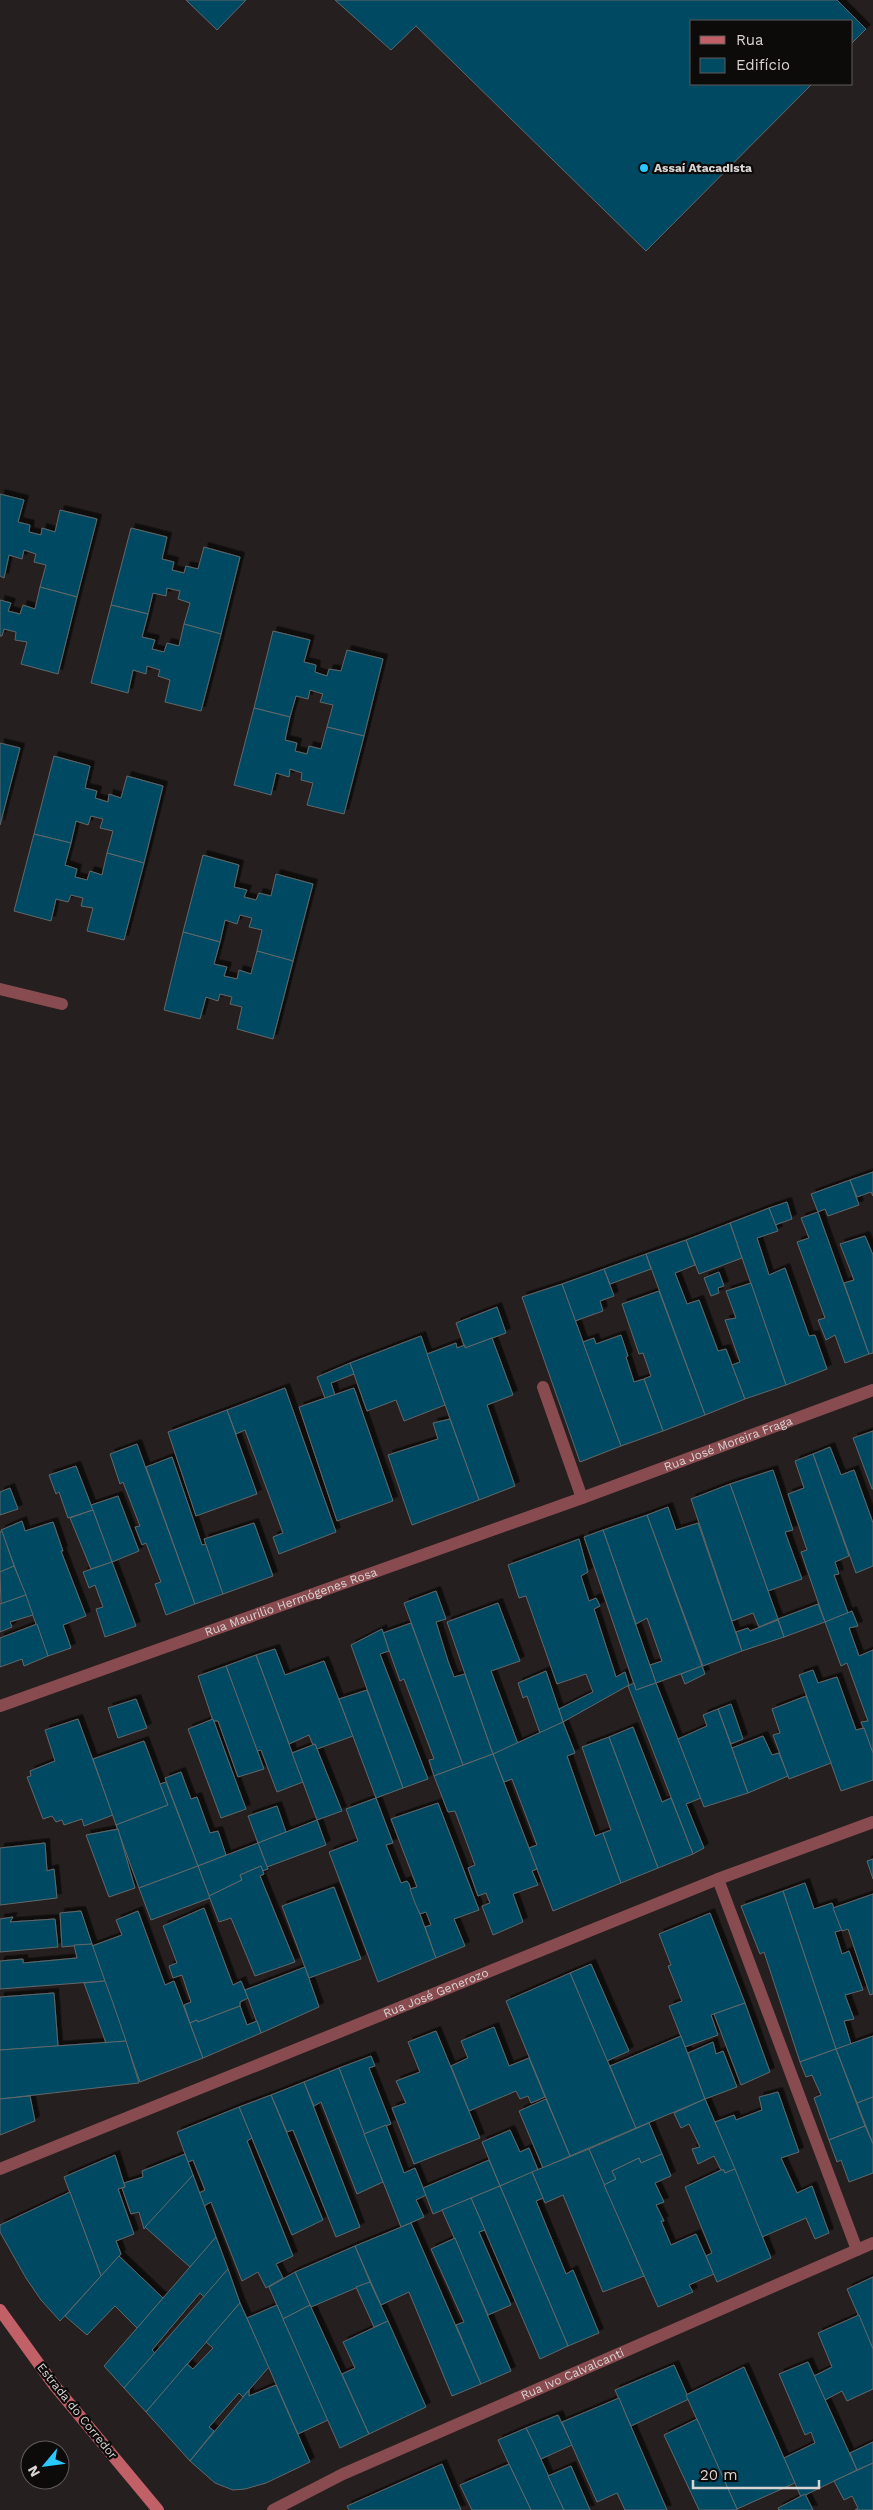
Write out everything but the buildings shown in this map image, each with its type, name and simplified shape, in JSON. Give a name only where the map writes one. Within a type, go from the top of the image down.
[{"type":"main road","name":"Estrada do Corredor","points":[[0,2310],[54,2384],[158,2510]]},
{"type":"street","points":[[0,988],[62,1004]]},
{"type":"street","points":[[543,1387],[582,1498]]},
{"type":"street","name":"Rua José Moreira Fraga","points":[[582,1498],[873,1390]]},
{"type":"street","name":"Rua Maurilio Hermógenes Rosa","points":[[0,1706],[582,1498]]},
{"type":"street","name":"Rua José Generozo","points":[[0,2168],[718,1879],[873,1822]]},
{"type":"street","points":[[718,1879],[857,2250]]},
{"type":"street","name":"Rua Ivo Calvalcanti","points":[[273,2510],[342,2474],[873,2243]]},
{"type":"place","name":"Assaí Atacadista","points":[[644,168]]}]
